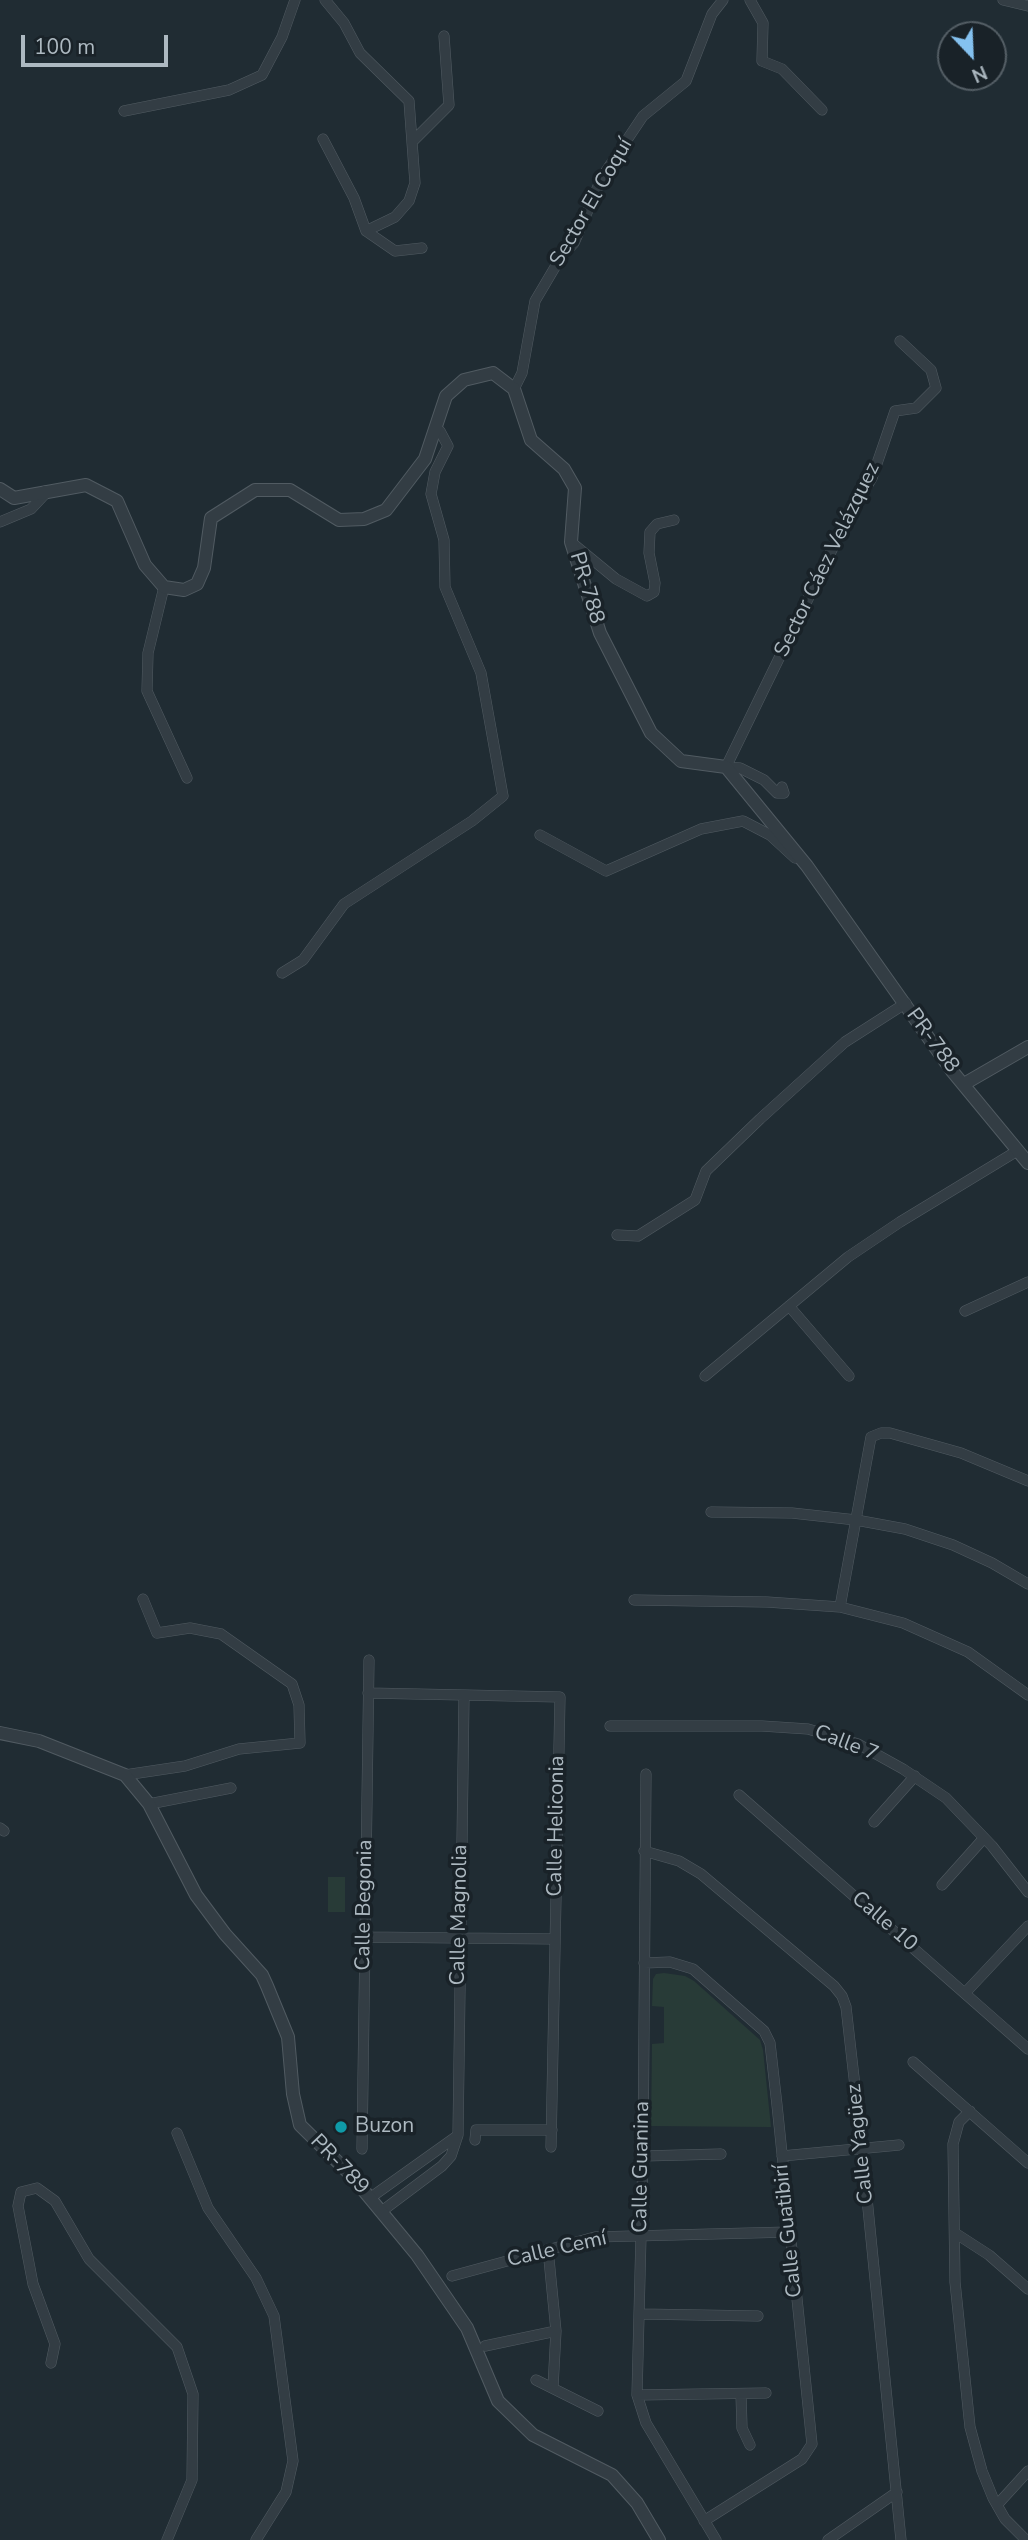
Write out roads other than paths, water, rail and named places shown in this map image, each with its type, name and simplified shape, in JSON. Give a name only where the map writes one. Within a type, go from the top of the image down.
[{"type":"street","points":[[124,111],[229,90],[262,75],[282,37],[295,0]]},
{"type":"street","points":[[325,0],[344,23],[360,53],[409,101],[415,183],[410,201],[395,217],[366,231]]},
{"type":"street","name":"Sector El Coquí","points":[[514,389],[522,373],[536,301],[561,257],[573,243],[603,177],[643,116],[686,81],[712,14],[723,0]]},
{"type":"street","points":[[750,0],[763,23],[762,61],[782,69],[822,110]]},
{"type":"street","points":[[1003,0],[1028,6]]},
{"type":"street","points":[[413,141],[449,105],[444,36]]},
{"type":"street","points":[[323,139],[354,198],[366,231],[395,251],[422,248]]},
{"type":"street","name":"Sector Cáez Velázquez","points":[[726,767],[844,525],[872,478],[895,411],[916,408],[936,388],[931,370],[900,341]]},
{"type":"street","points":[[0,489],[14,498],[86,485],[117,500],[145,565],[164,587],[184,590],[197,584],[204,568],[211,519],[255,490],[290,490],[338,520],[364,519],[386,510],[425,459],[446,396],[464,380],[493,373],[514,389]]},
{"type":"street","name":"PR-788","points":[[514,389],[531,440],[564,469],[575,488],[571,542],[600,633],[651,733],[681,761],[726,767],[807,866],[952,1071],[1028,1163]]},
{"type":"street","points":[[282,973],[303,960],[344,904],[472,821],[503,796],[481,673],[445,587],[444,540],[431,494],[435,472],[448,446],[436,430]]},
{"type":"street","points":[[0,522],[31,509],[45,491]]},
{"type":"street","points":[[571,542],[616,579],[647,596],[654,592],[649,553],[650,531],[657,524],[674,520]]},
{"type":"street","points":[[164,587],[148,653],[147,691],[187,778]]},
{"type":"street","points":[[726,767],[740,768],[764,780],[777,793],[784,793],[782,787]]},
{"type":"street","points":[[540,835],[606,871],[701,829],[743,821],[770,835],[807,866]]},
{"type":"street","points":[[617,1235],[638,1236],[695,1200],[706,1171],[760,1119],[845,1042],[905,1003]]},
{"type":"street","points":[[964,1084],[1028,1047]]},
{"type":"street","points":[[705,1376],[848,1257],[1017,1151]]},
{"type":"street","points":[[965,1311],[1028,1282]]},
{"type":"street","points":[[789,1306],[849,1376]]},
{"type":"street","points":[[841,1607],[871,1437],[881,1433],[961,1453],[1028,1481]]},
{"type":"street","points":[[712,1512],[792,1513],[905,1529],[953,1545],[1028,1584]]},
{"type":"street","points":[[125,1775],[184,1766],[239,1749],[300,1742],[299,1705],[292,1684],[221,1634],[190,1628],[157,1633],[143,1599]]},
{"type":"street","points":[[634,1600],[767,1602],[841,1607],[903,1623],[968,1652],[1028,1695]]},
{"type":"street","name":"Calle Begonia","points":[[362,2149],[369,1660]]},
{"type":"street","name":"Calle Heliconia","points":[[368,1693],[560,1697],[551,2147]]},
{"type":"street","name":"Calle Magnolia","points":[[382,2211],[442,2166],[458,2135],[464,1696]]},
{"type":"street","name":"Calle 7","points":[[610,1726],[808,1728],[858,1744],[915,1776],[946,1798],[984,1838],[1028,1892]]},
{"type":"street","name":"PR-789","points":[[0,1733],[39,1741],[125,1775],[149,1804],[196,1895],[225,1934],[262,1975],[288,2037],[293,2094],[300,2125],[370,2197],[417,2255],[467,2328],[498,2402],[533,2435],[612,2475],[637,2503],[659,2540]]},
{"type":"street","name":"Calle Guanina","points":[[646,1774],[643,2156],[637,2395],[646,2423],[716,2540]]},
{"type":"street","points":[[874,1822],[915,1776]]},
{"type":"street","points":[[149,1804],[231,1788]]},
{"type":"street","name":"Calle 10","points":[[739,1795],[1028,2049]]},
{"type":"street","points":[[942,1885],[984,1838]]},
{"type":"street","name":"Calle Yagüez","points":[[644,1852],[679,1861],[701,1874],[834,1986],[842,1996],[846,2007],[862,2148],[901,2540]]},
{"type":"street","points":[[964,1993],[1028,1926]]},
{"type":"street","points":[[364,1937],[555,1939]]},
{"type":"street","name":"Calle Guatibirí","points":[[644,1963],[670,1962],[693,1969],[764,2031],[770,2042],[812,2444],[802,2459],[704,2521]]},
{"type":"street","points":[[913,2062],[1028,2163]]},
{"type":"street","points":[[970,2112],[959,2122],[953,2144],[955,2282],[970,2427],[982,2471],[997,2505],[1026,2540]]},
{"type":"street","points":[[475,2140],[476,2130],[552,2130]]},
{"type":"street","points":[[177,2133],[208,2208],[256,2278],[274,2316],[293,2461],[286,2492],[257,2540]]},
{"type":"street","points":[[370,2197],[458,2135]]},
{"type":"street","points":[[782,2156],[899,2145]]},
{"type":"street","points":[[643,2156],[721,2154]]},
{"type":"street","points":[[51,2363],[55,2344],[33,2284],[18,2206],[21,2192],[37,2188],[55,2202],[89,2259],[177,2347],[193,2393],[192,2480],[167,2540]]},
{"type":"street","name":"Calle Cemí","points":[[452,2276],[595,2237],[789,2232]]},
{"type":"street","points":[[955,2233],[989,2255],[1028,2289]]},
{"type":"street","points":[[548,2249],[556,2331],[553,2387]]},
{"type":"street","points":[[640,2315],[758,2316]]},
{"type":"street","points":[[485,2346],[556,2331]]},
{"type":"street","points":[[536,2380],[598,2411]]},
{"type":"street","points":[[637,2395],[766,2393]]},
{"type":"street","points":[[741,2394],[742,2428],[750,2445]]},
{"type":"street","points":[[997,2505],[1028,2471]]},
{"type":"street","points":[[828,2540],[897,2492]]},
{"type":"place","name":"Buzon","points":[[341,2127]]}]
